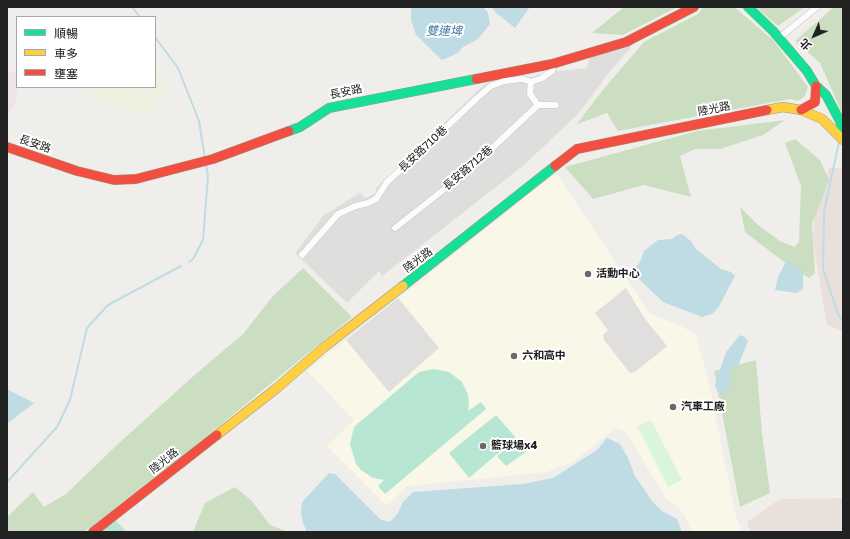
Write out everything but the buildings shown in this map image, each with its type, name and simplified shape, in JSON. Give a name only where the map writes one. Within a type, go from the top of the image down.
[{"type":"street","name":"長安路","points":[[7,147],[77,171],[114,180],[136,179],[213,159],[300,127],[329,108],[552,64],[626,42],[694,7]]},
{"type":"street","points":[[748,7],[779,38],[807,72],[816,86],[826,95],[840,121],[843,133]]},
{"type":"street","points":[[779,38],[817,7]]},
{"type":"street","points":[[552,64],[552,71],[542,78],[531,82],[530,94],[538,105],[556,105]]},
{"type":"street","name":"長安路710巷","points":[[302,255],[338,214],[376,199],[387,182],[491,86],[504,81],[523,79],[531,82]]},
{"type":"street","points":[[801,110],[815,102],[816,86]]},
{"type":"street","name":"長安路712巷","points":[[395,228],[470,169],[538,105]]},
{"type":"street","name":"陸光路","points":[[94,532],[271,392],[323,348],[577,149],[783,107],[801,110],[822,119],[843,140]]},
{"type":"shaded area","points":[[637,40],[611,70],[579,113],[524,165],[382,276],[379,271],[347,303],[295,253],[324,215],[360,193],[365,198],[376,193],[376,188],[485,84],[511,76],[531,77],[543,73],[587,68],[590,56]]},
{"type":"shaded area","points":[[7,70],[16,73],[16,88],[18,88],[15,103],[7,118]]},
{"type":"shaded area","points":[[829,168],[843,168],[843,331],[827,325],[813,241],[815,215]]},
{"type":"shaded area","name":"六和高中","points":[[556,173],[649,313],[681,326],[696,335],[710,388],[736,517],[743,532],[692,532],[683,512],[666,498],[626,432],[616,428],[573,462],[547,472],[407,486],[387,506],[327,446],[354,420],[307,371]]},
{"type":"shaded area","points":[[626,288],[645,319],[667,346],[635,372],[630,373],[604,340],[603,335],[608,330],[595,313]]},
{"type":"shaded area","points":[[398,298],[439,348],[389,392],[346,340]]},
{"type":"shaded area","points":[[843,498],[843,532],[751,532],[747,522],[780,499]]},
{"type":"green space","points":[[624,7],[677,7],[623,35],[592,33]]},
{"type":"green space","points":[[703,7],[734,7],[773,40],[808,87],[805,96],[798,101],[790,99],[618,131],[607,113],[577,124],[602,91],[644,42],[698,14]]},
{"type":"green space","points":[[756,7],[805,7],[778,26]]},
{"type":"green space","points":[[834,7],[843,7],[843,115],[820,63],[795,41]]},
{"type":"green space","points":[[156,69],[158,69],[171,96],[153,98],[151,114],[134,112],[133,88],[156,88]]},
{"type":"green space","points":[[88,88],[131,88],[133,112],[125,111],[124,107],[96,97],[90,92]]},
{"type":"green space","points":[[785,120],[763,135],[720,149],[695,149],[680,156],[691,197],[644,185],[593,199],[565,167],[697,131]]},
{"type":"green space","points":[[795,139],[820,160],[829,180],[812,224],[815,273],[809,278],[780,259],[745,232],[740,207],[758,225],[780,241],[794,247],[799,242],[801,186],[785,143]]},
{"type":"green space","points":[[303,268],[352,317],[191,449],[84,532],[7,532],[7,517],[33,492],[44,507],[66,494],[120,442],[243,334],[273,296]]},
{"type":"green space","points":[[756,360],[762,433],[770,493],[740,507],[714,371]]},
{"type":"green space","points":[[434,369],[449,372],[462,382],[468,395],[468,411],[481,402],[486,409],[385,494],[378,486],[384,480],[373,478],[361,470],[356,464],[350,444],[354,427],[419,372]]},
{"type":"green space","name":"籃球場x4","points":[[496,415],[516,438],[469,478],[449,453]]},
{"type":"green space","points":[[651,420],[682,480],[668,487],[637,426]]},
{"type":"green space","points":[[517,441],[526,452],[506,466],[497,456]]},
{"type":"green space","points":[[235,487],[251,500],[270,525],[288,532],[193,532],[205,503]]},
{"type":"green space","points":[[115,520],[127,532],[100,532]]},
{"type":"water","name":"雙連埤","points":[[411,7],[483,7],[488,13],[490,24],[478,39],[463,47],[458,53],[442,60],[416,35],[411,20]]},
{"type":"water","points":[[492,7],[530,7],[515,28],[495,12]]},
{"type":"water","points":[[682,234],[691,241],[696,249],[721,269],[731,272],[735,276],[718,308],[712,314],[702,317],[663,302],[639,279],[634,269],[640,262],[644,251],[658,240],[672,239],[677,235]]},
{"type":"water","points":[[786,261],[803,272],[803,289],[797,293],[775,290],[778,277]]},
{"type":"water","points":[[740,335],[745,337],[748,341],[738,366],[731,369],[729,390],[721,393],[717,391],[715,385],[726,352]]},
{"type":"water","points":[[7,389],[34,403],[7,424]]},
{"type":"water","points":[[607,438],[620,444],[628,458],[635,476],[652,501],[662,511],[677,519],[682,532],[307,532],[303,523],[301,512],[302,502],[329,473],[335,474],[381,520],[390,522],[398,513],[403,502],[413,492],[523,484],[553,478],[597,450]]},
{"type":"waterway","points":[[132,7],[139,16]]},
{"type":"waterway","points":[[156,38],[178,68],[199,121],[205,158]]},
{"type":"waterway","points":[[839,142],[824,212],[823,269],[839,317],[843,319]]},
{"type":"waterway","points":[[189,262],[193,259],[203,240],[208,177],[206,164]]},
{"type":"waterway","points":[[7,482],[57,427],[70,400],[87,328],[108,305],[181,266]]},
{"type":"traffic: fast","points":[[748,7],[773,31],[807,71],[816,86],[826,95],[840,121],[843,133]]},
{"type":"traffic: fast","points":[[289,131],[300,127],[329,108],[476,79]]},
{"type":"traffic: fast","points":[[403,286],[555,166]]},
{"type":"traffic: slow","points":[[767,110],[783,107],[801,110],[822,119],[843,140]]},
{"type":"traffic: slow","points":[[217,435],[277,388],[323,348],[403,286]]},
{"type":"traffic: jam","points":[[476,79],[552,64],[626,42],[694,7]]},
{"type":"traffic: jam","points":[[801,110],[815,102],[816,86]]},
{"type":"traffic: jam","points":[[555,166],[577,149],[767,110]]},
{"type":"traffic: jam","points":[[7,147],[77,171],[114,180],[136,179],[213,159],[289,131]]},
{"type":"traffic: jam","points":[[93,532],[217,435]]},
{"type":"place","name":"活動中心","points":[[588,274]]},
{"type":"place","name":"六和高中","points":[[514,356]]},
{"type":"place","name":"汽車工廠","points":[[673,407]]},
{"type":"place","name":"籃球場x4","points":[[483,446]]}]
